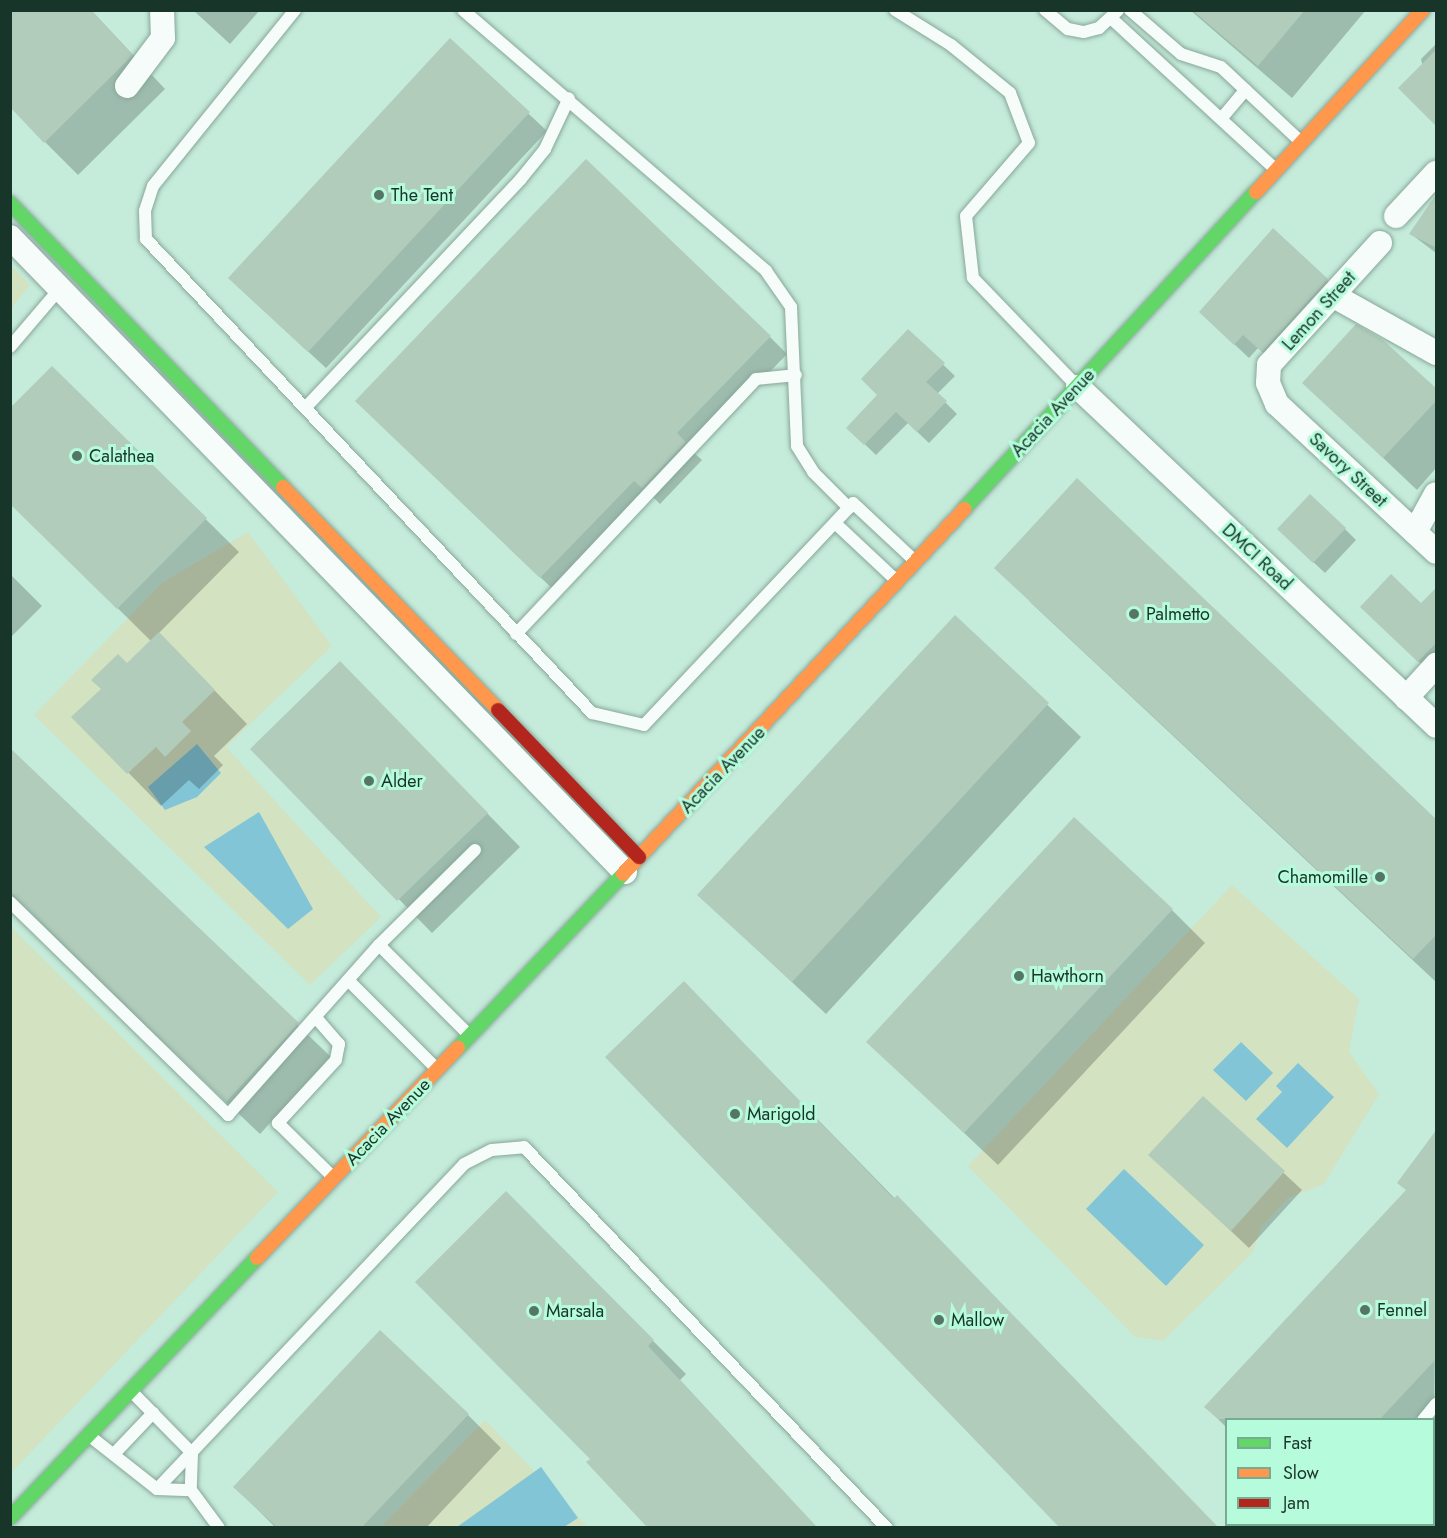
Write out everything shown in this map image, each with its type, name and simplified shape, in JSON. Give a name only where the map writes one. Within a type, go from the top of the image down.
[{"type":"street","points":[[127,86],[163,38],[162,10]]},
{"type":"street","name":"Acacia Avenue","points":[[10,1518],[470,1036],[916,562],[1423,10]]},
{"type":"street","points":[[1396,216],[1437,173]]},
{"type":"street","points":[[10,203],[68,279],[632,865]]},
{"type":"street","points":[[10,237],[68,279]]},
{"type":"street","name":"Lemon Street","points":[[1268,383],[1269,365],[1380,243]]},
{"type":"street","points":[[1334,296],[1437,353]]},
{"type":"street","name":"Savory Street","points":[[1268,383],[1277,404],[1437,552]]},
{"type":"street","name":"DMCI Road","points":[[1078,387],[1406,698],[1433,714]]},
{"type":"street","points":[[1415,532],[1437,494]]},
{"type":"street","points":[[1406,698],[1437,665]]},
{"type":"lane","points":[[295,10],[153,186],[145,211],[146,239],[307,406],[516,634],[592,713],[644,725],[851,506]]},
{"type":"lane","points":[[463,10],[569,98],[765,271],[791,307],[796,375],[797,446],[813,472],[916,562]]},
{"type":"lane","points":[[895,10],[951,45],[1010,93],[1029,143],[966,216],[973,278],[1078,387]]},
{"type":"lane","points":[[1045,10],[1076,30],[1099,28],[1115,15],[1276,170]]},
{"type":"lane","points":[[1130,10],[1182,54],[1213,62],[1301,142]]},
{"type":"lane","points":[[1221,119],[1245,90]]},
{"type":"lane","points":[[307,406],[520,180],[545,149],[569,98]]},
{"type":"lane","points":[[10,347],[68,279]]},
{"type":"lane","points":[[516,634],[756,379],[796,375]]},
{"type":"lane","points":[[836,523],[897,581]]},
{"type":"lane","points":[[10,902],[228,1115],[318,1020],[348,980],[379,945],[474,850]]},
{"type":"lane","points":[[379,945],[470,1036]]},
{"type":"lane","points":[[348,980],[438,1069]]},
{"type":"lane","points":[[318,1020],[339,1044],[336,1060],[278,1123],[334,1178]]},
{"type":"lane","points":[[157,1490],[464,1164],[492,1150],[524,1148],[887,1527]]},
{"type":"lane","points":[[131,1391],[192,1452],[191,1490],[219,1527]]},
{"type":"lane","points":[[1424,1418],[1437,1404]]},
{"type":"lane","points":[[114,1454],[153,1413]]},
{"type":"lane","points":[[89,1435],[157,1490],[191,1490]]},
{"type":"green space","points":[[11,265],[30,285],[11,309]]},
{"type":"green space","points":[[248,532],[332,646],[226,747],[381,917],[310,985],[34,715],[163,582]]},
{"type":"green space","points":[[1232,885],[1359,999],[1349,1052],[1379,1094],[1324,1184],[1288,1198],[1261,1227],[1253,1252],[1163,1341],[1135,1337],[968,1166]]},
{"type":"green space","points":[[10,926],[278,1192],[11,1473],[10,1473]]},
{"type":"green space","points":[[485,1420],[588,1527],[380,1528]]},
{"type":"water","points":[[197,744],[221,773],[197,797],[165,810],[148,787]]},
{"type":"water","points":[[259,812],[313,909],[288,929],[204,847]]},
{"type":"water","points":[[1241,1042],[1273,1073],[1246,1101],[1213,1070]]},
{"type":"water","points":[[1298,1063],[1334,1097],[1287,1148],[1256,1119],[1282,1092],[1276,1086]]},
{"type":"water","points":[[1124,1169],[1204,1245],[1166,1286],[1086,1209]]},
{"type":"water","points":[[541,1467],[578,1518],[564,1527],[457,1527]]},
{"type":"building","points":[[10,10],[91,10],[133,55],[44,143],[10,107]]},
{"type":"building","points":[[1192,10],[1305,10],[1258,66]]},
{"type":"building","name":"The Tent","points":[[450,38],[530,112],[308,352],[228,278]]},
{"type":"building","points":[[1437,49],[1437,127],[1398,88]]},
{"type":"building","points":[[586,159],[771,336],[677,433],[686,442],[642,488],[634,481],[540,578],[355,401]]},
{"type":"building","points":[[1437,193],[1437,248],[1409,234]]},
{"type":"building","points":[[1273,228],[1328,279],[1262,352],[1243,335],[1234,345],[1199,312]]},
{"type":"building","points":[[1356,324],[1383,340],[1437,389],[1437,400],[1383,458],[1302,383]]},
{"type":"building","points":[[908,329],[945,363],[926,382],[947,401],[917,432],[896,412],[864,445],[846,428],[877,395],[861,379]]},
{"type":"building","name":"Calathea","points":[[52,366],[207,518],[117,609],[10,504],[10,408]]},
{"type":"building","points":[[1077,478],[1437,820],[1437,934],[1413,959],[994,568]]},
{"type":"building","points":[[1310,494],[1346,528],[1313,563],[1277,529]]},
{"type":"building","points":[[1391,574],[1421,603],[1437,587],[1437,642],[1418,662],[1360,607]]},
{"type":"building","points":[[955,615],[1049,703],[792,982],[697,895]]},
{"type":"building","points":[[159,632],[215,690],[182,722],[191,731],[165,757],[156,747],[127,774],[71,717],[101,689],[91,680],[118,654],[127,663]]},
{"type":"building","name":"Alder","points":[[340,661],[488,813],[397,901],[250,749]]},
{"type":"building","points":[[10,748],[299,1023],[226,1102],[10,894]]},
{"type":"building","name":"Hawthorn","points":[[1074,817],[1173,909],[964,1133],[866,1042]]},
{"type":"building","points":[[684,981],[894,1199],[897,1195],[1218,1527],[1059,1527],[605,1057]]},
{"type":"building","points":[[1203,1096],[1285,1171],[1231,1231],[1148,1155]]},
{"type":"building","name":"Fennel","points":[[1437,1129],[1437,1358],[1381,1418],[1218,1419],[1204,1407],[1406,1190],[1397,1183]]},
{"type":"building","points":[[506,1191],[654,1340],[648,1346],[817,1527],[647,1527],[586,1462],[590,1459],[415,1282]]},
{"type":"building","points":[[380,1330],[469,1414],[362,1527],[277,1527],[233,1487]]},
{"type":"traffic: fast","points":[[964,509],[1256,192]]},
{"type":"traffic: fast","points":[[10,203],[283,487]]},
{"type":"traffic: fast","points":[[458,1048],[623,874]]},
{"type":"traffic: fast","points":[[10,1518],[257,1258]]},
{"type":"traffic: slow","points":[[1256,192],[1423,10]]},
{"type":"traffic: slow","points":[[283,487],[498,710]]},
{"type":"traffic: slow","points":[[623,874],[964,509]]},
{"type":"traffic: slow","points":[[257,1258],[458,1048]]},
{"type":"traffic: jam","points":[[498,710],[639,857]]},
{"type":"place","name":"The Tent","points":[[379,195]]},
{"type":"place","name":"Calathea","points":[[77,456]]},
{"type":"place","name":"Palmetto","points":[[1134,614]]},
{"type":"place","name":"Alder","points":[[369,781]]},
{"type":"place","name":"Chamomille","points":[[1380,877]]},
{"type":"place","name":"Hawthorn","points":[[1019,976]]},
{"type":"place","name":"Marigold","points":[[735,1114]]},
{"type":"place","name":"Fennel","points":[[1365,1310]]},
{"type":"place","name":"Marsala","points":[[534,1311]]},
{"type":"place","name":"Mallow","points":[[939,1320]]}]
